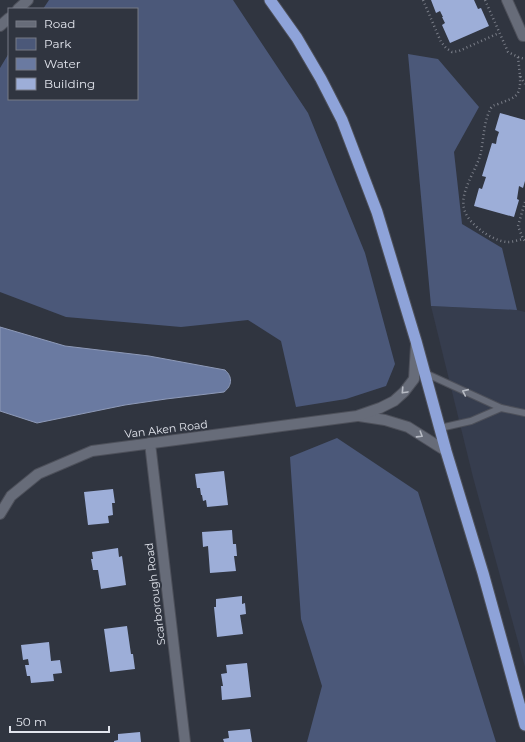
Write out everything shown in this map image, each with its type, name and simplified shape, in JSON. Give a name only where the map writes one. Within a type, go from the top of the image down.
[{"type":"highway","points":[[270,0],[301,45],[321,79],[342,120],[377,212],[483,573],[525,725]]},
{"type":"street","points":[[19,8],[28,0]]},
{"type":"street","points":[[507,0],[523,36],[525,36]]},
{"type":"street","points":[[0,26],[8,19]]},
{"type":"street","name":"Van Aken Road","points":[[0,514],[11,496],[38,474],[92,451],[356,416],[380,408],[394,401],[404,392],[414,379],[416,341]]},
{"type":"street","name":"Van Aken Road","points":[[356,416],[385,420],[408,427],[446,451]]},
{"type":"street","name":"Scarborough Road","points":[[150,443],[185,742]]},
{"type":"lane","points":[[425,373],[501,408],[525,414]]},
{"type":"lane","points":[[440,428],[471,421],[501,408]]},
{"type":"path","points":[[423,0],[441,42],[452,52],[459,51],[499,33]]},
{"type":"path","points":[[485,0],[508,52],[518,57],[525,58]]},
{"type":"path","points":[[518,57],[520,88],[518,93],[508,101],[493,106],[490,110],[485,124],[479,158],[464,197],[464,208],[468,218],[478,229],[492,238],[508,242],[524,240],[518,226],[525,202]]},
{"type":"path","points":[[520,76],[525,84]]},
{"type":"shaded area","points":[[431,306],[517,310],[525,312],[525,667],[473,477]]},
{"type":"green space","points":[[49,0],[233,0],[308,113],[365,253],[395,364],[386,386],[346,399],[296,407],[281,341],[248,320],[181,327],[66,317],[0,292],[0,68],[8,55],[8,100],[138,100],[138,8],[44,8]]},
{"type":"green space","points":[[408,54],[438,59],[479,107],[454,152],[462,224],[502,248],[517,310],[431,306]]},
{"type":"green space","points":[[337,438],[418,492],[496,742],[307,742],[322,686],[301,619],[290,457]]},
{"type":"water","points":[[0,327],[65,346],[149,356],[225,370],[230,378],[230,384],[224,392],[125,405],[37,423],[0,411]]},
{"type":"building","points":[[431,0],[474,0],[478,9],[481,8],[489,26],[450,43],[442,25],[445,23],[443,17],[440,11],[436,13]]},
{"type":"building","points":[[500,113],[525,120],[525,181],[523,188],[519,186],[517,199],[519,200],[514,217],[474,206],[479,188],[482,189],[486,177],[482,176],[492,143],[496,144],[499,132],[495,130]]},
{"type":"building","points":[[224,471],[228,505],[207,507],[206,500],[203,501],[200,488],[197,488],[195,474]]},
{"type":"building","points":[[113,489],[115,503],[112,503],[113,515],[108,516],[109,523],[88,525],[84,492]]},
{"type":"building","points":[[232,530],[233,544],[236,544],[237,556],[234,556],[236,571],[210,573],[208,546],[203,547],[202,532]]},
{"type":"building","points":[[118,548],[119,557],[122,556],[126,585],[101,589],[98,570],[93,570],[91,559],[93,559],[92,552]]},
{"type":"building","points":[[242,596],[242,604],[245,603],[246,614],[240,615],[243,634],[217,637],[214,607],[216,607],[216,599]]},
{"type":"building","points":[[127,626],[135,669],[110,672],[104,629]]},
{"type":"building","points":[[49,642],[51,661],[60,660],[62,673],[53,674],[54,681],[31,683],[30,676],[27,676],[25,665],[29,665],[28,659],[23,660],[21,645]]},
{"type":"building","points":[[247,663],[251,697],[222,700],[221,686],[223,686],[221,674],[227,673],[226,665]]},
{"type":"building","points":[[250,729],[252,742],[224,742],[223,739],[229,738],[228,731]]},
{"type":"building","points":[[140,732],[141,742],[114,742],[118,740],[118,734]]}]
